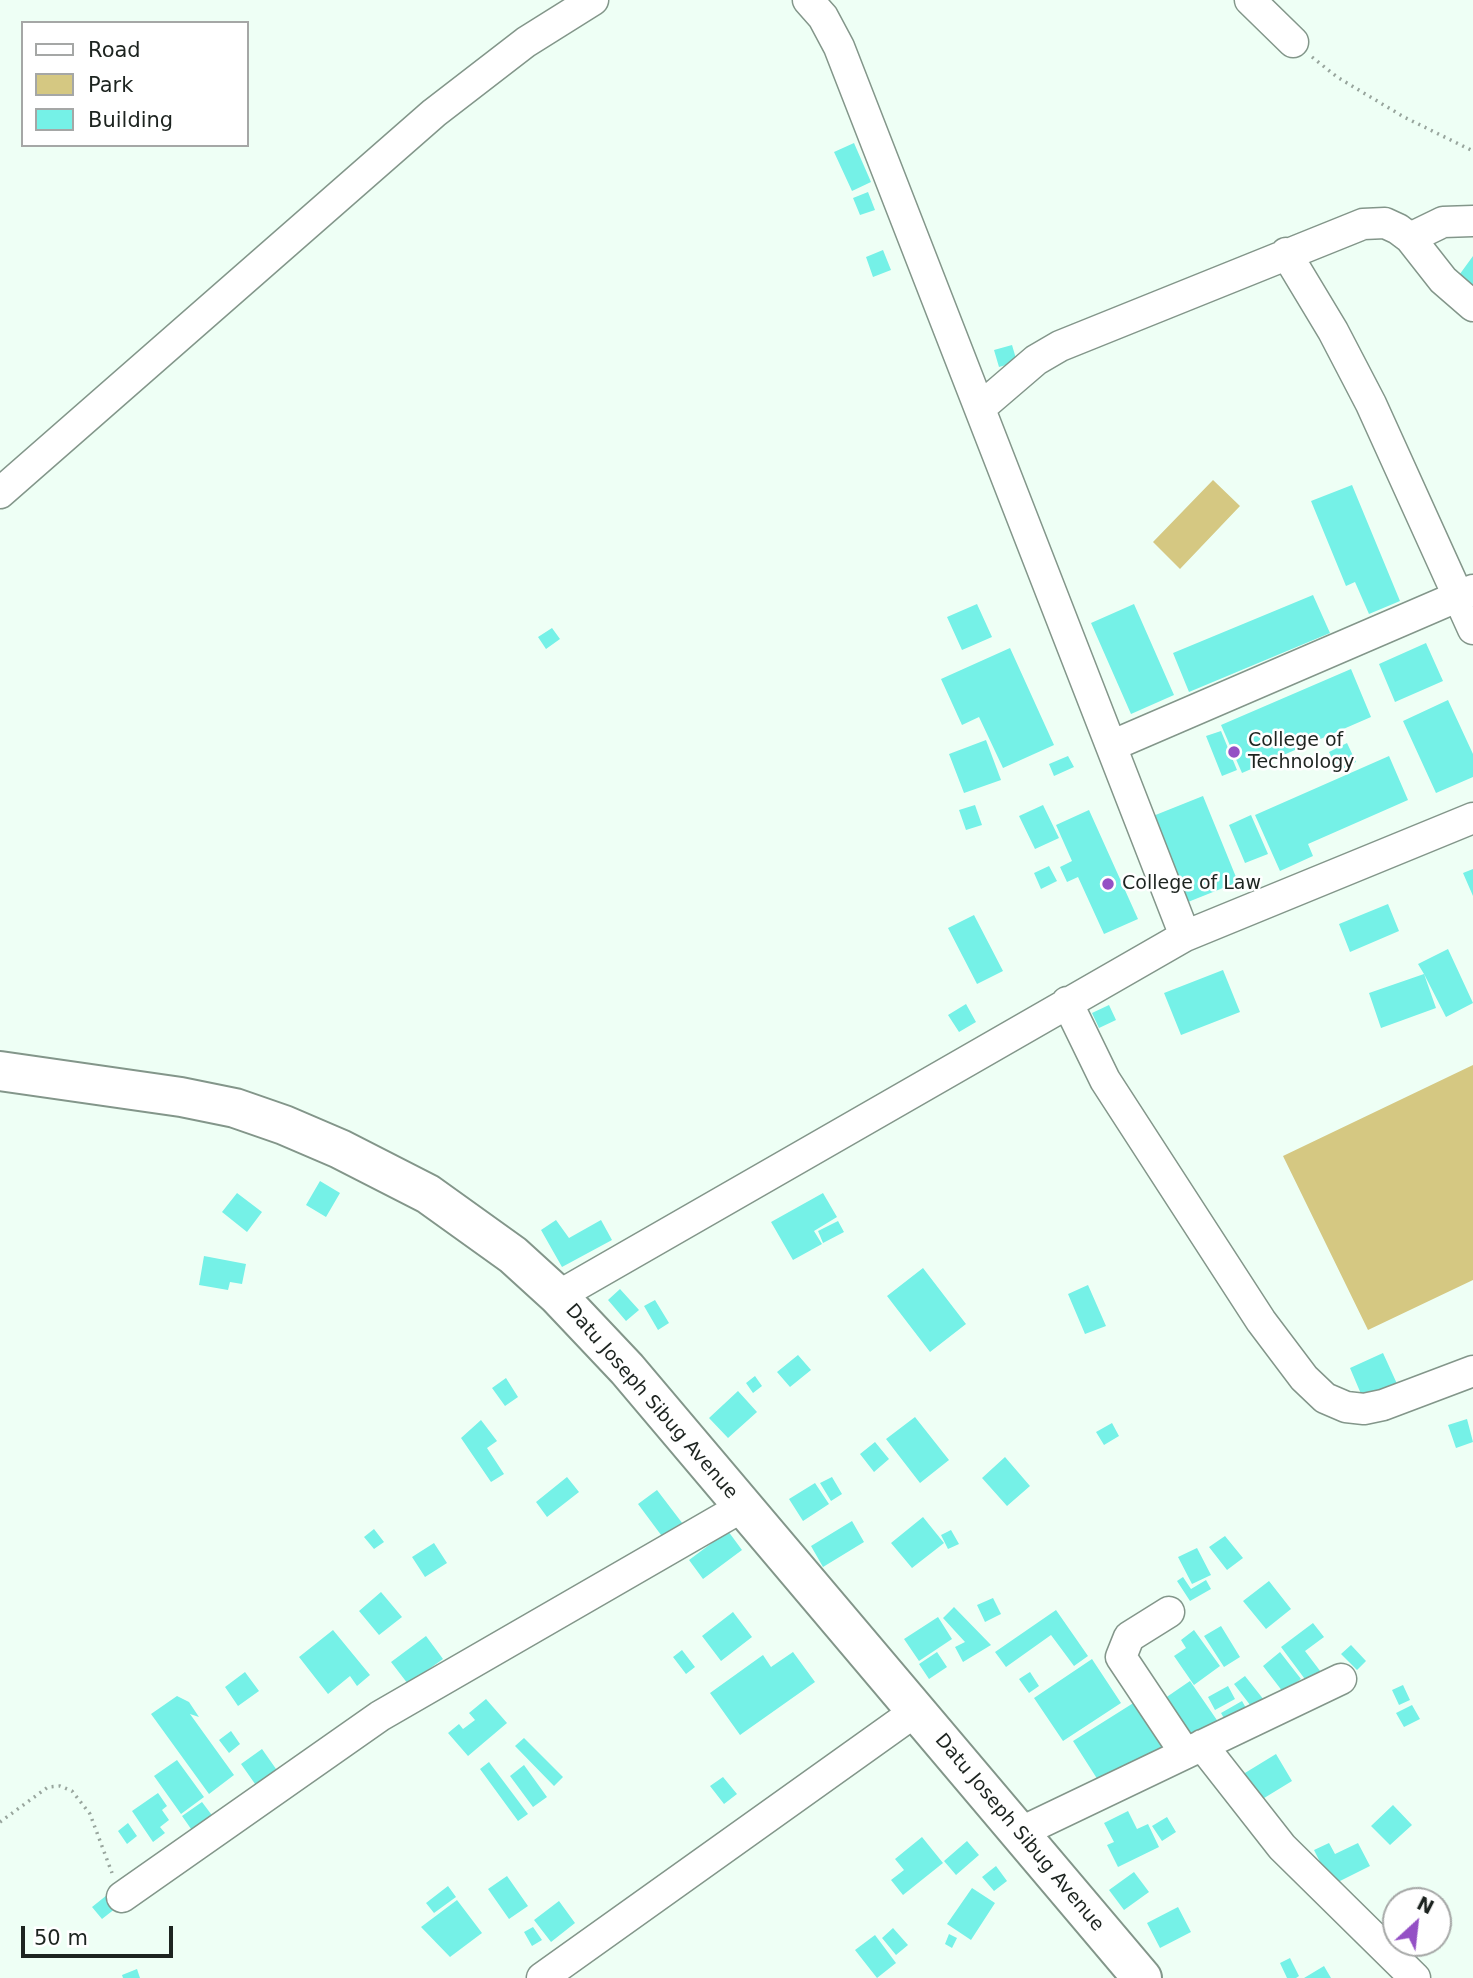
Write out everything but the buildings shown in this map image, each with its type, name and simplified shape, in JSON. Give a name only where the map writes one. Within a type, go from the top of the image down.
[{"type":"main road","name":"Datu Joseph Sibug Avenue","points":[[0,1071],[181,1097],[235,1108],[284,1125],[365,1161],[428,1194],[468,1220],[558,1296],[627,1369],[1142,1978]]},
{"type":"street","points":[[0,493],[434,113],[526,42],[593,0]]},
{"type":"street","points":[[808,0],[822,17],[839,47],[1185,936]]},
{"type":"street","points":[[1250,0],[1293,42]]},
{"type":"street","points":[[1410,238],[1443,222],[1473,221]]},
{"type":"street","points":[[980,408],[1036,360],[1060,346],[1286,253],[1375,222],[1398,229],[1410,238],[1443,280],[1473,306]]},
{"type":"street","points":[[1286,253],[1333,331],[1466,593],[1473,629]]},
{"type":"street","points":[[1111,746],[1466,593]]},
{"type":"street","points":[[558,1296],[1057,1007],[1185,936],[1473,818]]},
{"type":"street","points":[[1057,1007],[1254,1310],[1304,1378],[1325,1398],[1346,1408],[1364,1409],[1383,1405],[1473,1371]]},
{"type":"street","points":[[122,1897],[380,1716],[742,1507]]},
{"type":"street","points":[[1169,1612],[1129,1637],[1122,1657],[1194,1749],[1282,1847],[1415,1978]]},
{"type":"street","points":[[1019,1833],[1341,1679]]},
{"type":"street","points":[[542,1978],[916,1711]]},
{"type":"path","points":[[1293,42],[1337,77],[1393,111],[1473,151]]},
{"type":"path","points":[[0,1822],[48,1787],[60,1786],[72,1791],[90,1814],[122,1897]]},
{"type":"green space","points":[[1213,480],[1240,506],[1180,569],[1153,542]]},
{"type":"green space","points":[[1473,1065],[1473,1280],[1368,1330],[1283,1156]]},
{"type":"place","name":"College of Technology","points":[[1234,752]]},
{"type":"place","name":"College of Law","points":[[1108,884]]}]
